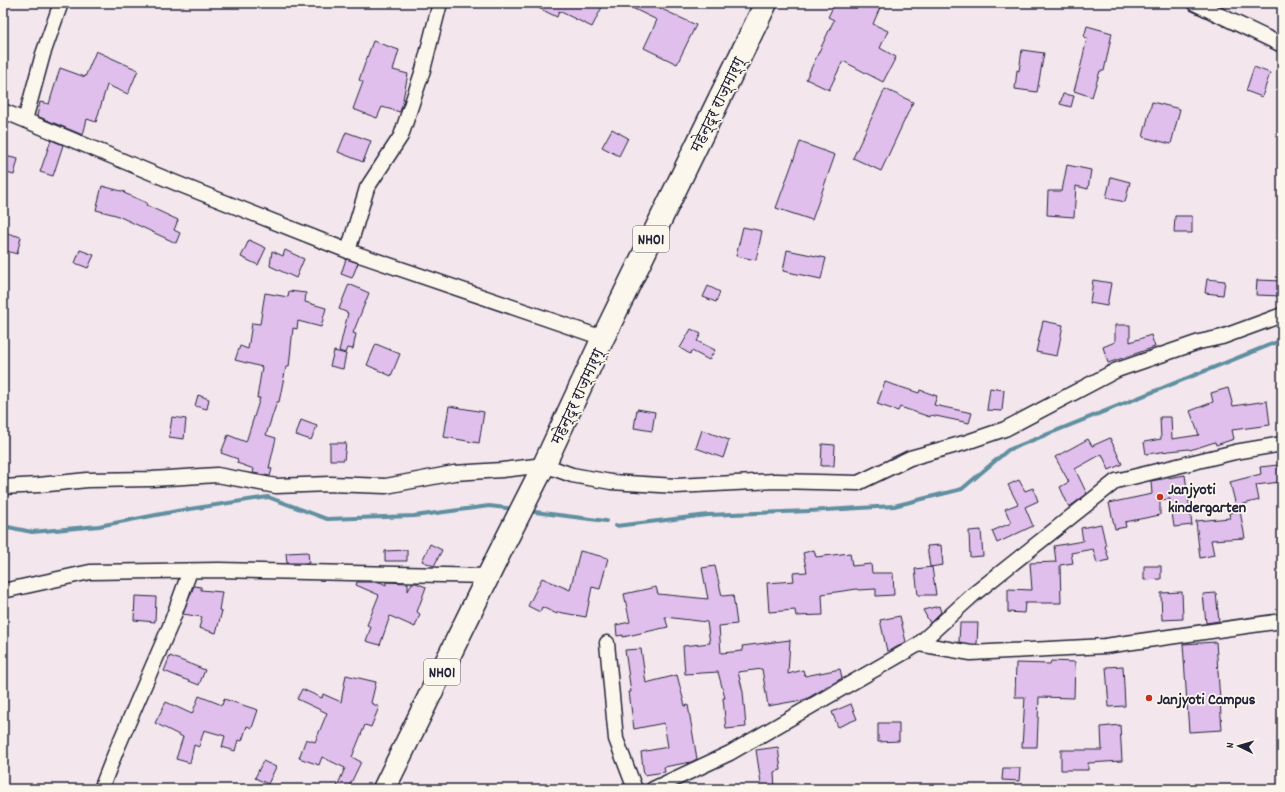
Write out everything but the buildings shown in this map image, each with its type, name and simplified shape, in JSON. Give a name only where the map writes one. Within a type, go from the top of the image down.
[{"type":"highway","name":"महेन्द्र राज्मार्ग्","points":[[384,789],[541,471],[603,338],[766,3]]},
{"type":"street","points":[[26,120],[43,54],[61,3]]},
{"type":"street","points":[[348,251],[367,188],[401,136],[423,70],[440,3]]},
{"type":"street","points":[[1194,3],[1282,45]]},
{"type":"street","points":[[3,112],[26,120],[176,183],[348,251],[603,338]]},
{"type":"street","points":[[3,487],[87,480],[152,479],[217,475],[276,486],[330,484],[386,486],[454,473],[502,470],[541,471],[611,482],[676,486],[775,481],[858,483],[910,458],[964,443],[1005,429],[1117,370],[1192,345],[1222,337],[1282,315]]},
{"type":"street","points":[[653,789],[730,752],[919,644],[974,594],[1116,481],[1235,452],[1282,444]]},
{"type":"street","points":[[3,590],[90,572],[227,570],[489,576]]},
{"type":"street","points":[[101,789],[170,626],[190,571]]},
{"type":"street","points":[[919,644],[971,653],[1097,646],[1282,622]]},
{"type":"street","points":[[607,643],[616,739],[635,789]]},
{"type":"waterway","points":[[616,526],[708,515],[894,506],[962,489],[1008,450],[1282,340]]},
{"type":"waterway","points":[[3,526],[32,532],[99,526],[177,511],[268,497],[327,519],[414,516],[489,506],[515,509]]},
{"type":"waterway","points":[[527,511],[606,521]]},
{"type":"place","name":"Janjyoti kindergarten","points":[[1160,497]]},
{"type":"place","name":"Janjyoti Campus","points":[[1149,698]]}]
